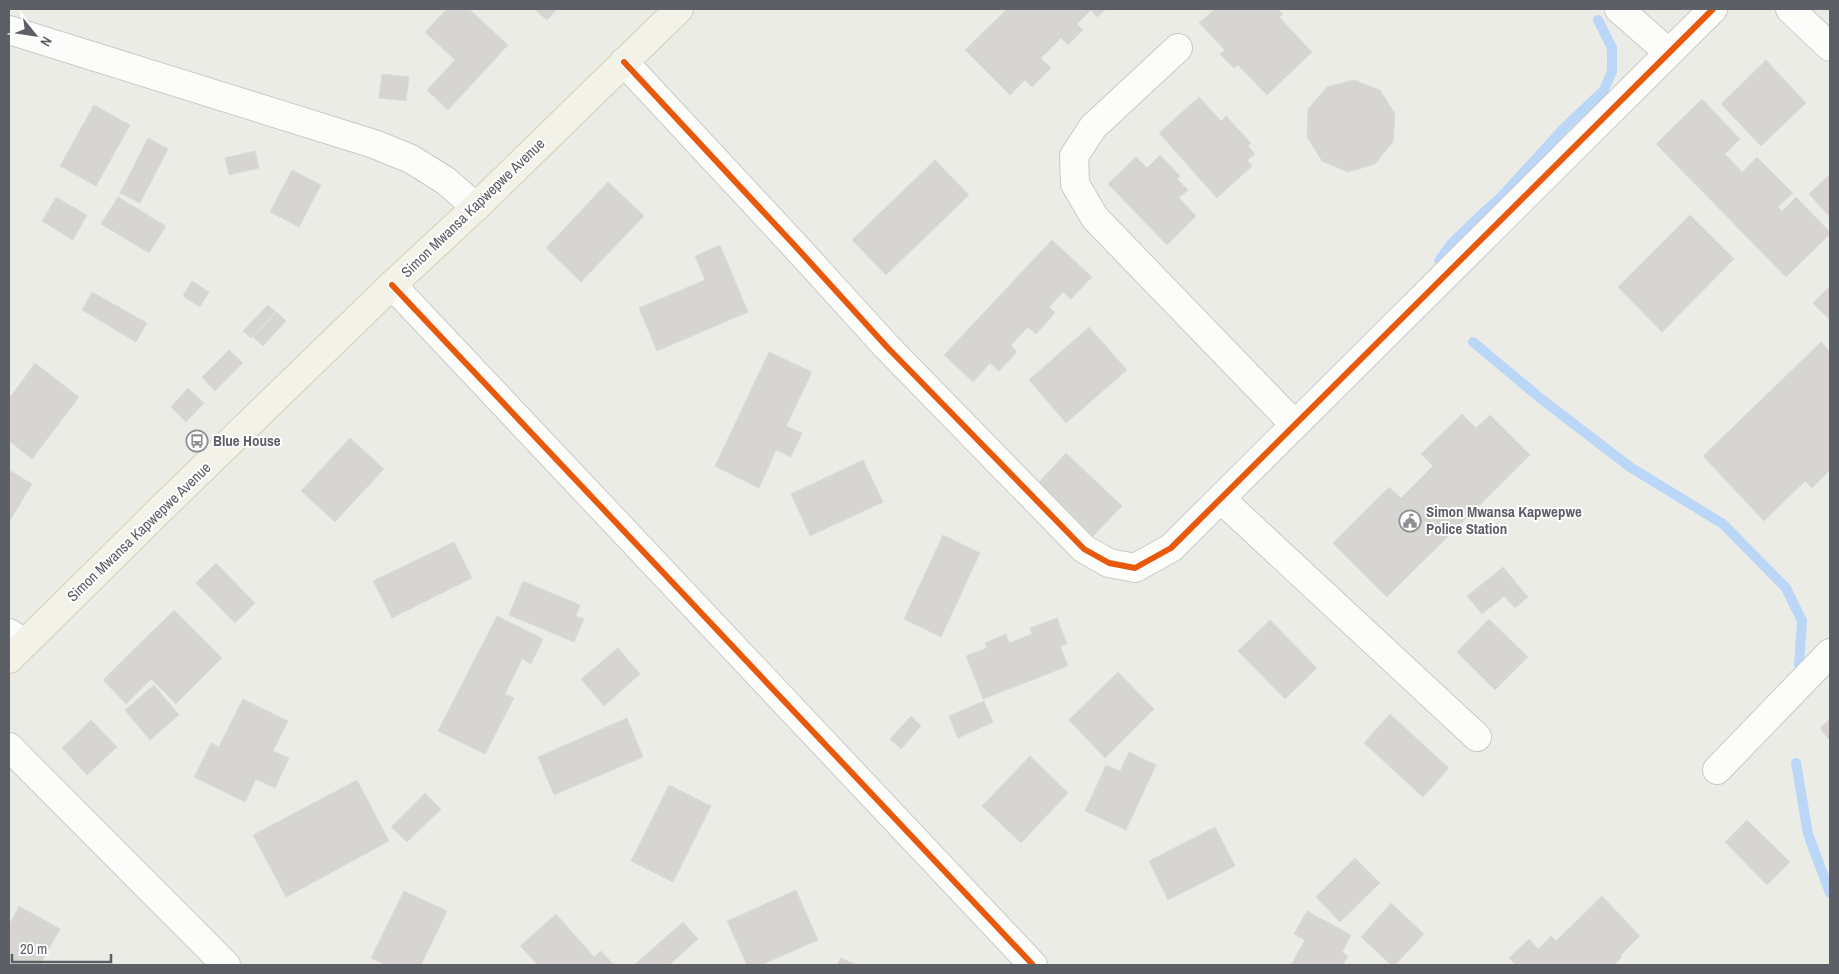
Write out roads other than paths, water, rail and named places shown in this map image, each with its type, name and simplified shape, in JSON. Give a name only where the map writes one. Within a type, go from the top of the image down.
[{"type":"main road","name":"Simon Mwansa Kapwepwe Avenue","points":[[14,645],[476,207],[679,9]]},
{"type":"street","points":[[1619,9],[1669,53]]},
{"type":"street","points":[[624,62],[887,347],[1084,549],[1109,564],[1135,568],[1171,548],[1712,9]]},
{"type":"street","points":[[1790,9],[1830,47]]},
{"type":"street","points":[[9,30],[374,144],[411,159],[446,181],[476,207]]},
{"type":"street","points":[[1178,48],[1093,127],[1074,156],[1074,184],[1095,218],[1295,426]]},
{"type":"street","points":[[392,285],[1033,965]]},
{"type":"street","points":[[1221,499],[1477,737]]},
{"type":"street","points":[[1717,770],[1830,653]]},
{"type":"street","points":[[9,746],[226,965]]},
{"type":"waterway","points":[[1439,261],[1451,244],[1501,197],[1564,128],[1604,90],[1612,71],[1612,48],[1598,20]]},
{"type":"waterway","points":[[1473,342],[1540,398],[1630,467],[1723,524],[1786,588],[1802,621],[1799,665]]},
{"type":"waterway","points":[[1796,763],[1808,834],[1830,893]]},
{"type":"place","name":"Blue House","points":[[197,441]]},
{"type":"place","name":"Simon Mwansa Kapwepwe Police Station","points":[[1410,521]]}]
